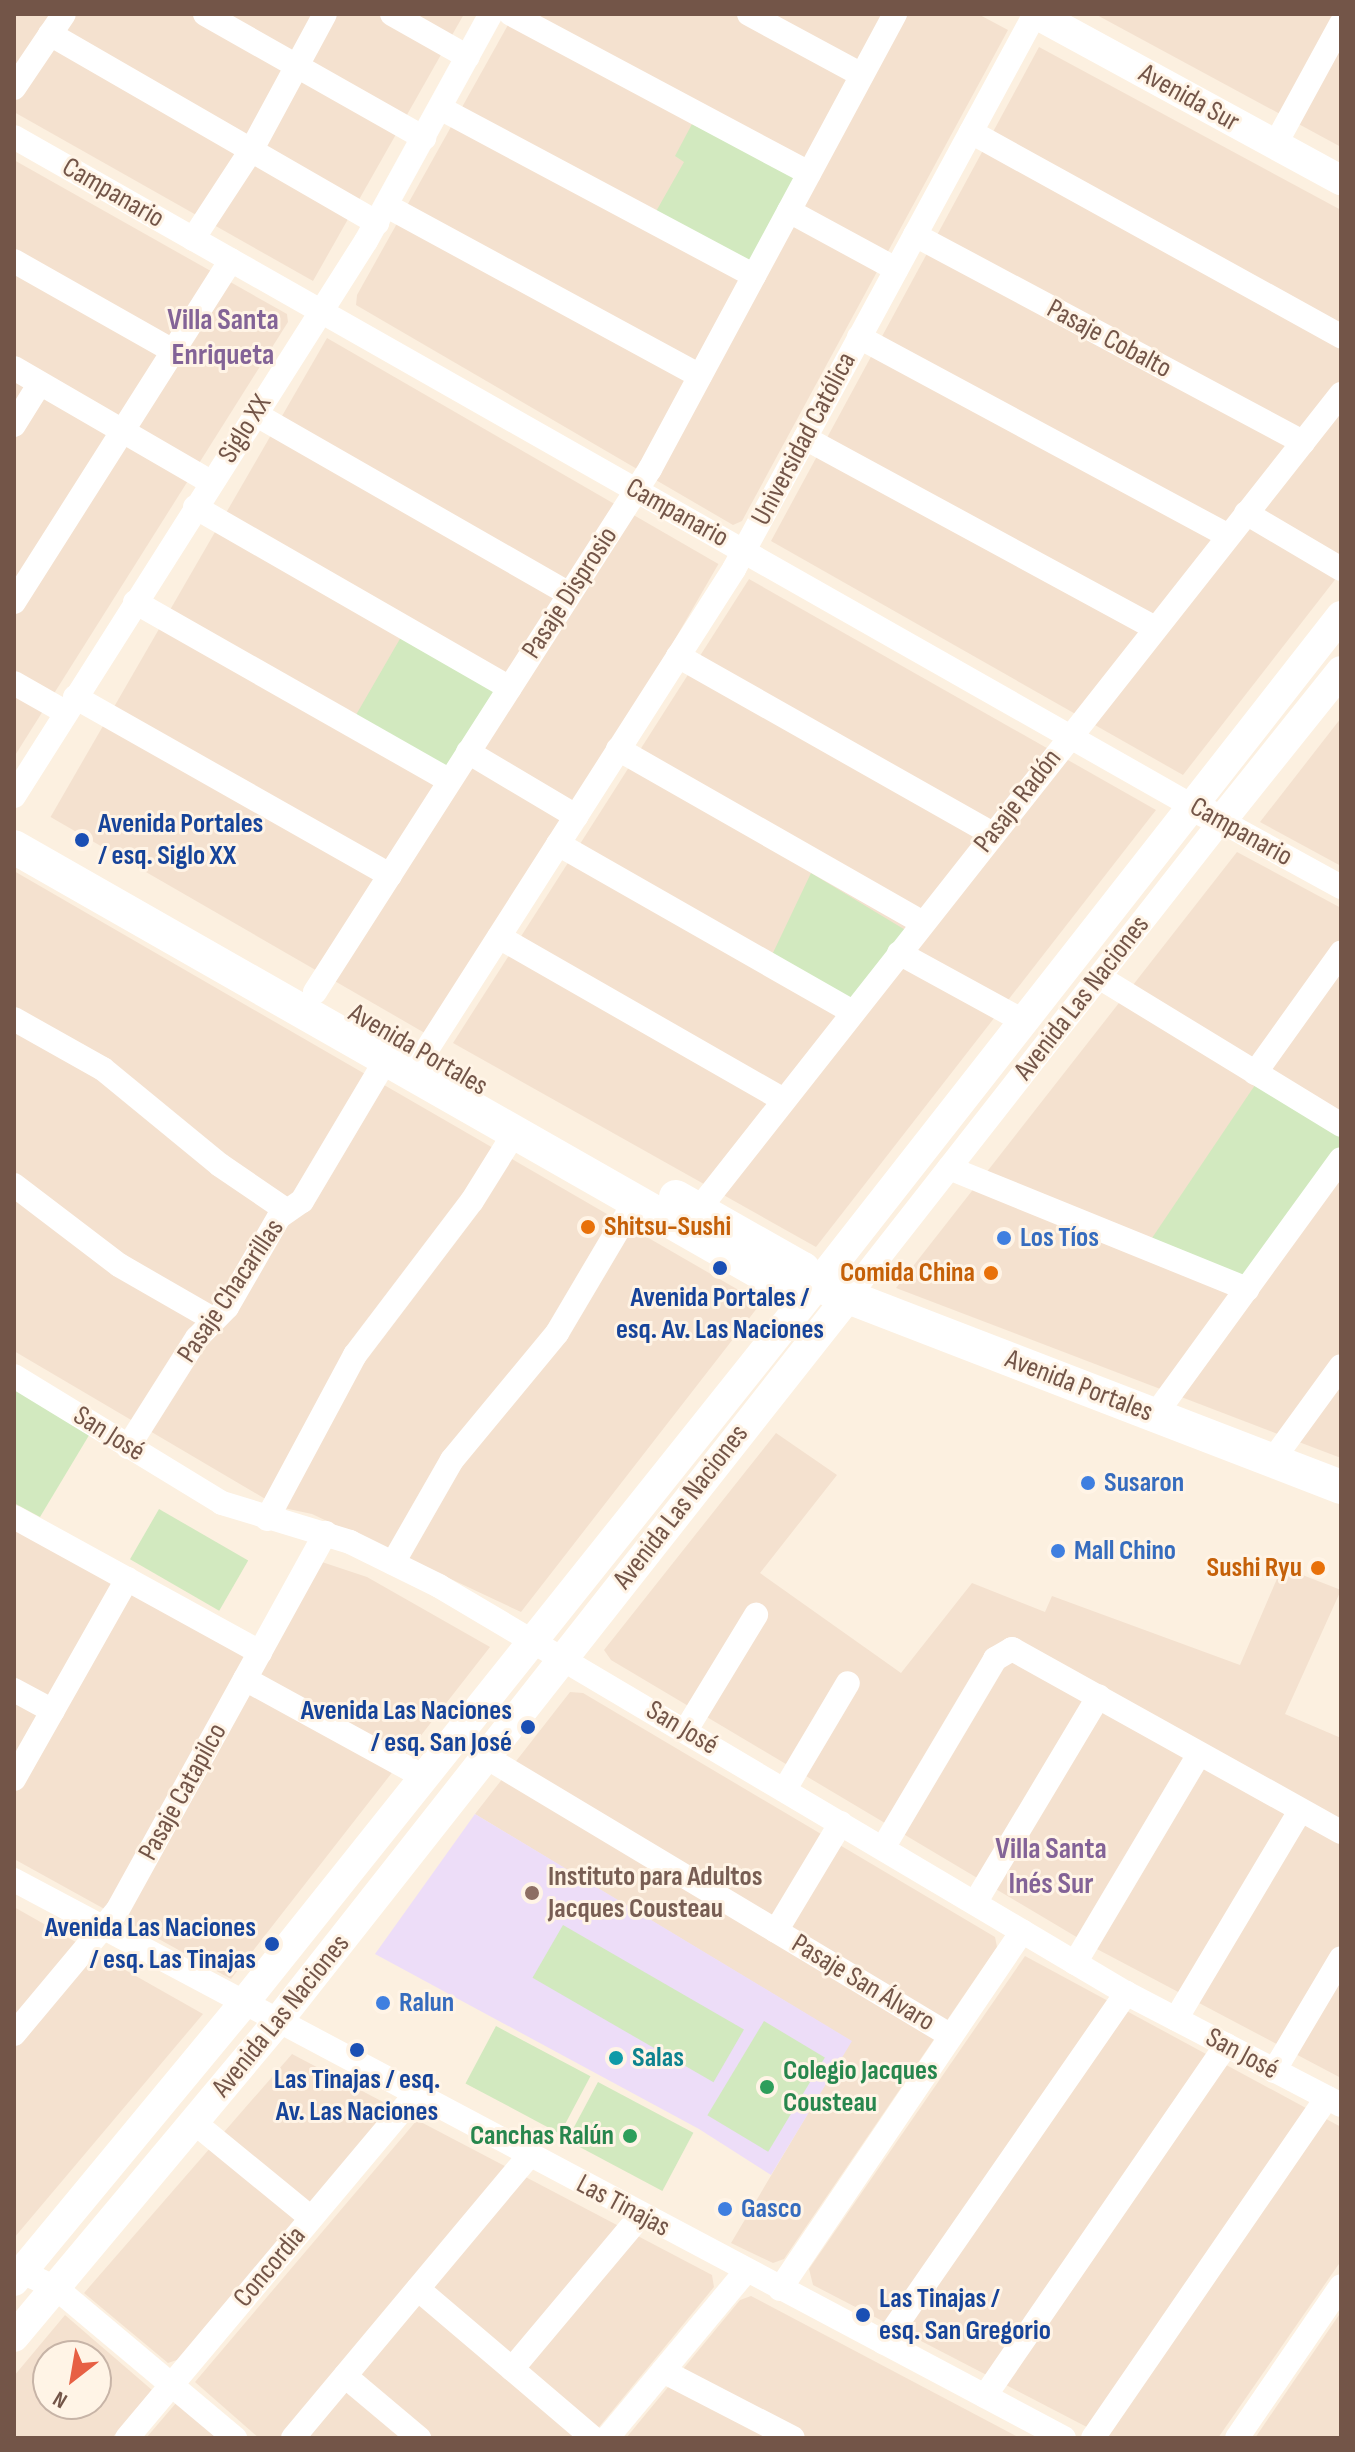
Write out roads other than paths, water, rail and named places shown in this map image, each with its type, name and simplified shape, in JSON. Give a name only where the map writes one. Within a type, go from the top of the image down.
[{"type":"main road","name":"Avenida Portales","points":[[14,822],[803,1269],[833,1291]]},
{"type":"main road","name":"Avenida Portales","points":[[14,847],[777,1282],[833,1291],[1341,1487]]},
{"type":"street","points":[[205,14],[424,138]]},
{"type":"street","points":[[193,239],[252,149],[325,14]]},
{"type":"street","points":[[392,14],[468,57]]},
{"type":"street","name":"Siglo XX","points":[[14,796],[382,214],[491,14]]},
{"type":"street","points":[[511,14],[809,173]]},
{"type":"street","points":[[749,14],[862,75]]},
{"type":"street","name":"Pasaje Disprosio","points":[[315,992],[636,490],[895,14]]},
{"type":"street","name":"Universidad Católica","points":[[424,1054],[744,551],[971,132],[1049,17]]},
{"type":"street","name":"Avenida Sur","points":[[1049,17],[1341,180]]},
{"type":"street","points":[[14,88],[57,24],[252,149],[700,376]]},
{"type":"street","points":[[1275,145],[1341,24]]},
{"type":"street","points":[[440,108],[754,276]]},
{"type":"street","points":[[971,132],[1341,336]]},
{"type":"street","name":"Campanario","points":[[14,137],[1192,806],[1341,887]]},
{"type":"street","points":[[789,211],[896,269]]},
{"type":"street","name":"Pasaje Cobalto","points":[[915,235],[1303,442]]},
{"type":"street","points":[[14,602],[231,260]]},
{"type":"street","points":[[16,266],[173,351]]},
{"type":"street","points":[[859,337],[1228,536]]},
{"type":"street","points":[[14,368],[211,482]]},
{"type":"street","points":[[14,425],[40,383]]},
{"type":"street","name":"Pasaje Radón","points":[[698,1210],[1341,394]]},
{"type":"street","points":[[255,414],[569,594]]},
{"type":"street","points":[[805,438],[1155,628]]},
{"type":"street","points":[[195,507],[510,688]]},
{"type":"street","points":[[1246,513],[1341,569]]},
{"type":"street","points":[[135,602],[450,781]]},
{"type":"street","name":"Avenida Las Naciones","points":[[14,2337],[195,2123],[486,1757],[833,1291],[1023,1021],[1341,616]]},
{"type":"street","points":[[678,656],[992,834]]},
{"type":"street","name":"Avenida Las Naciones","points":[[17,2274],[243,2004],[532,1639],[833,1291],[949,1168],[1341,671]]},
{"type":"street","points":[[14,683],[70,705],[390,875]]},
{"type":"street","points":[[618,749],[923,923]]},
{"type":"street","points":[[468,752],[576,816]]},
{"type":"street","points":[[558,844],[853,1012]]},
{"type":"street","points":[[499,937],[784,1100]]},
{"type":"street","points":[[899,953],[1023,1021]]},
{"type":"street","points":[[1255,1073],[1341,953]]},
{"type":"street","points":[[1059,975],[1092,986],[1255,1073],[1341,1125]]},
{"type":"street","points":[[14,1019],[103,1069],[220,1165],[286,1210]]},
{"type":"street","name":"Pasaje Chacarillas","points":[[128,1447],[213,1319],[227,1307],[286,1210],[302,1201],[387,1058]]},
{"type":"street","points":[[267,1519],[355,1355],[472,1201],[515,1132]]},
{"type":"street","points":[[1155,1415],[1341,1159]]},
{"type":"street","points":[[949,1168],[1247,1289]]},
{"type":"street","points":[[14,1185],[119,1265],[213,1319]]},
{"type":"street","points":[[393,1563],[452,1460],[557,1333],[635,1201]]},
{"type":"street","points":[[1272,1461],[1341,1366]]},
{"type":"street","name":"San José","points":[[14,1376],[222,1503],[267,1519],[326,1533],[393,1563],[532,1639],[1126,1993],[1334,2102]]},
{"type":"street","points":[[14,1517],[260,1652]]},
{"type":"street","name":"Pasaje Catapilco","points":[[14,2034],[105,1929],[326,1533]]},
{"type":"street","points":[[14,1779],[127,1579]]},
{"type":"street","points":[[686,1730],[756,1615]]},
{"type":"street","points":[[883,1848],[995,1659],[1007,1649],[1017,1649],[1341,1832]]},
{"type":"street","points":[[245,1679],[422,1776]]},
{"type":"street","points":[[785,1789],[848,1683]]},
{"type":"street","points":[[14,1690],[53,1711]]},
{"type":"street","points":[[975,1903],[1099,1696]]},
{"type":"street","points":[[1075,1963],[1199,1754]]},
{"type":"street","name":"Pasaje San Álvaro","points":[[486,1757],[951,2036]]},
{"type":"street","points":[[1176,2019],[1300,1811]]},
{"type":"street","points":[[776,1931],[841,1823]]},
{"type":"street","name":"Las Tinajas","points":[[14,1880],[414,2096],[1064,2438]]},
{"type":"street","points":[[780,2289],[1022,1931]]},
{"type":"street","points":[[1274,2071],[1341,1958]]},
{"type":"street","points":[[884,2343],[1126,1993]]},
{"type":"street","points":[[985,2396],[1226,2045]]},
{"type":"street","name":"Concordia","points":[[127,2438],[414,2096]]},
{"type":"street","points":[[1093,2438],[1334,2102]]},
{"type":"street","points":[[195,2123],[311,2218]]},
{"type":"street","points":[[293,2438],[529,2156]]},
{"type":"street","points":[[512,2369],[641,2215]]},
{"type":"street","points":[[607,2438],[746,2271]]},
{"type":"street","points":[[17,2274],[56,2288],[235,2438]]},
{"type":"street","points":[[1237,2438],[1341,2286]]},
{"type":"street","points":[[418,2289],[593,2438]]},
{"type":"street","points":[[663,2371],[793,2438]]},
{"type":"street","points":[[345,2376],[419,2438]]},
{"type":"place","name":"Avenida Portales / esq. Siglo XX","points":[[82,840]]},
{"type":"place","name":"Shitsu-Sushi","points":[[588,1227]]},
{"type":"place","name":"Los Tíos","points":[[1004,1238]]},
{"type":"place","name":"Avenida Portales / esq. Av. Las Naciones","points":[[720,1268]]},
{"type":"place","name":"Comida China","points":[[991,1273]]},
{"type":"place","name":"Susaron","points":[[1088,1483]]},
{"type":"place","name":"Mall Chino","points":[[1058,1551]]},
{"type":"place","name":"Sushi Ryu","points":[[1318,1568]]},
{"type":"place","name":"Avenida Las Naciones / esq. San José","points":[[528,1727]]},
{"type":"place","name":"Instituto para Adultos Jacques Cousteau","points":[[532,1893]]},
{"type":"place","name":"Avenida Las Naciones / esq. Las Tinajas","points":[[272,1944]]},
{"type":"place","name":"Ralun","points":[[383,2003]]},
{"type":"place","name":"Las Tinajas / esq. Av. Las Naciones","points":[[357,2050]]},
{"type":"place","name":"Salas","points":[[616,2058]]},
{"type":"place","name":"Colegio Jacques Cousteau","points":[[767,2087]]},
{"type":"place","name":"Canchas Ralún","points":[[630,2136]]},
{"type":"place","name":"Gasco","points":[[725,2209]]},
{"type":"place","name":"Las Tinajas / esq. San Gregorio","points":[[863,2315]]},
{"type":"district","name":"Villa Santa Enriqueta","points":[[223,337]]},
{"type":"district","name":"Villa Santa Inés Sur","points":[[1051,1866]]}]
